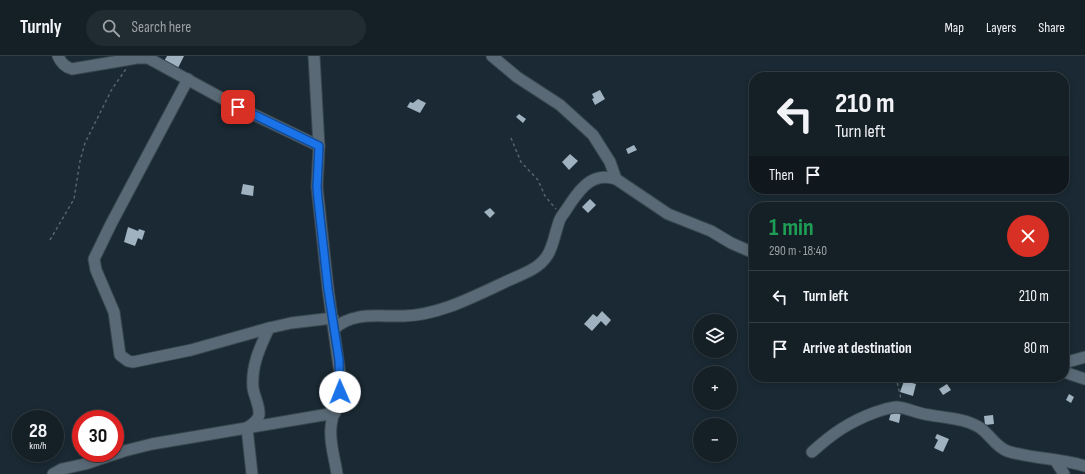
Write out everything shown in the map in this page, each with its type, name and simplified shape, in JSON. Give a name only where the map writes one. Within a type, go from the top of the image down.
[{"type":"street","points":[[58,56],[67,68],[72,69],[137,58],[148,58],[238,107],[319,146]]},
{"type":"street","points":[[314,56],[319,146],[317,187],[341,381],[340,392],[331,427],[338,474]]},
{"type":"street","points":[[492,56],[517,77],[560,106],[592,135],[610,162],[616,179]]},
{"type":"street","points":[[188,79],[94,259],[96,270],[114,312],[120,355],[128,361],[133,362],[192,350],[269,328],[291,324],[333,324],[362,316],[420,315],[436,311],[519,277],[536,267],[549,254],[561,218],[578,193],[589,182],[600,177],[609,176],[616,179],[668,214],[711,231],[749,251]]},
{"type":"street","points":[[247,428],[256,421],[259,414],[253,388],[255,361],[260,346],[269,328]]},
{"type":"street","points":[[1069,362],[1085,357]]},
{"type":"street","points":[[1069,374],[1085,379]]},
{"type":"street","points":[[812,452],[833,434],[850,423],[887,408],[896,407],[927,415],[966,421],[985,431],[995,443],[1006,450],[1085,466]]},
{"type":"street","points":[[52,474],[62,469],[85,464],[124,451],[152,444],[335,413]]},
{"type":"street","points":[[247,428],[252,474]]},
{"type":"street","points":[[1055,460],[1064,474]]},
{"type":"path","points":[[50,240],[74,199],[77,174],[83,149],[104,103],[119,77],[137,58]]},
{"type":"path","points":[[511,138],[521,162],[538,180],[545,196],[556,208],[561,218]]},
{"type":"path","points":[[897,382],[904,408]]},
{"type":"building","points":[[167,56],[184,56],[177,70],[163,63]]},
{"type":"building","points":[[600,90],[605,99],[595,105],[592,99],[594,98],[592,94]]},
{"type":"building","points":[[418,99],[426,103],[420,113],[407,107],[410,102],[413,103]]},
{"type":"building","points":[[519,114],[526,119],[523,123],[516,117]]},
{"type":"building","points":[[634,145],[637,150],[628,154],[626,149]]},
{"type":"building","points":[[570,154],[578,161],[569,170],[562,162]]},
{"type":"building","points":[[243,184],[254,186],[253,196],[241,194]]},
{"type":"building","points":[[590,199],[596,205],[588,213],[582,207]]},
{"type":"building","points":[[490,208],[495,213],[490,218],[484,212]]},
{"type":"building","points":[[128,227],[138,231],[139,229],[145,231],[142,240],[138,238],[135,246],[124,242]]},
{"type":"building","points":[[602,311],[611,320],[606,326],[601,321],[592,331],[584,324],[593,314],[597,317]]},
{"type":"building","points":[[904,382],[916,384],[913,396],[900,392]]},
{"type":"building","points":[[947,384],[951,390],[943,395],[939,389]]},
{"type":"building","points":[[1069,394],[1074,397],[1071,403],[1066,400]]},
{"type":"building","points":[[892,409],[901,412],[899,423],[889,420]]},
{"type":"building","points":[[993,415],[994,424],[985,425],[984,416]]},
{"type":"building","points":[[937,434],[949,439],[943,452],[934,448],[938,440],[935,438]]},
{"type":"route","points":[[238,107],[319,146],[317,187],[320,223],[339,360],[341,381],[340,392]]}]
